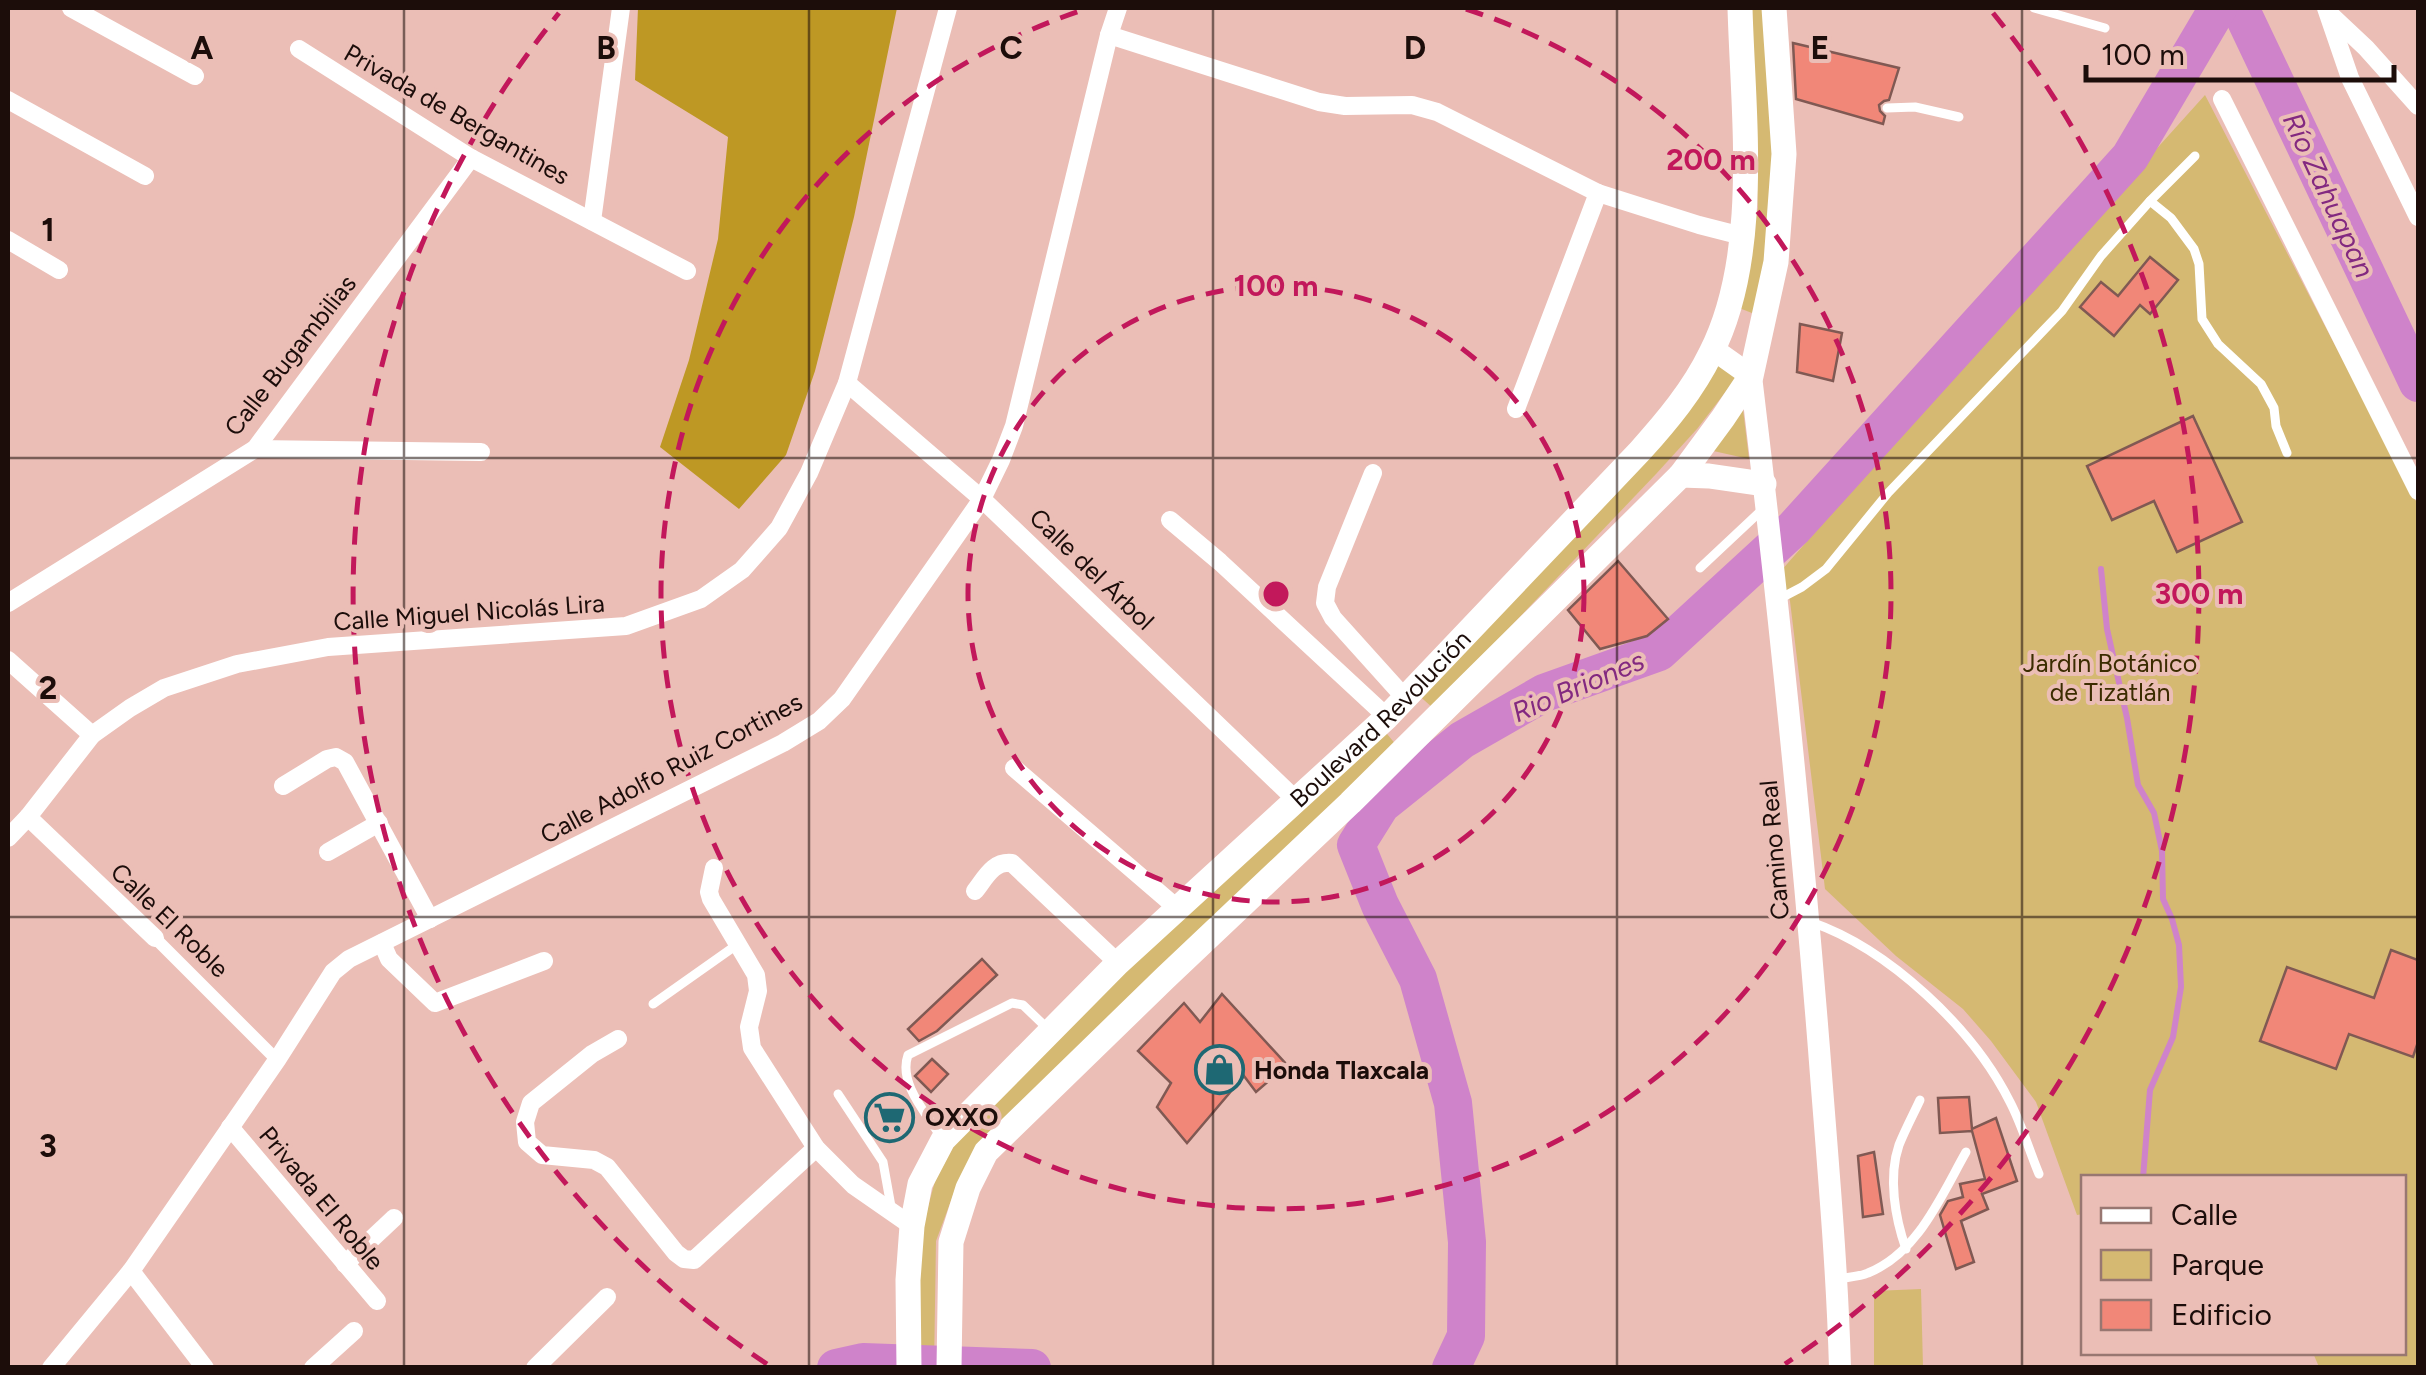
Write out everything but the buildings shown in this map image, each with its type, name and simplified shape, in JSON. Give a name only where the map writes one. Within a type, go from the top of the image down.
[{"type":"main road","name":"Boulevard Revolución","points":[[908,1368],[908,1280],[902,1220],[942,1140],[1118,963],[1387,717],[1677,410],[1714,349],[1729,306],[1742,236],[1745,176],[1740,8]]},
{"type":"main road","name":"Boulevard Revolución","points":[[950,1368],[951,1242],[968,1188],[986,1152],[1350,803],[1681,475],[1751,376],[1776,262],[1782,208],[1786,83],[1774,8]]},
{"type":"main road","points":[[1714,349],[1751,376]]},
{"type":"main road","name":"Camino Real","points":[[1751,376],[1778,595],[1809,921],[1837,1279],[1840,1368]]},
{"type":"main road","points":[[1681,475],[1709,476],[1767,504]]},
{"type":"street","points":[[71,8],[196,76]]},
{"type":"street","name":"Privada de Bergantines","points":[[592,220],[622,8]]},
{"type":"street","name":"Calle Miguel Nicolás Lira","points":[[8,838],[92,735],[164,688],[237,664],[328,647],[626,626],[702,599],[742,570],[779,528],[810,473],[847,383],[948,8]]},
{"type":"street","name":"Calle Adolfo Ruiz Cortines","points":[[52,1368],[130,1271],[333,972],[349,959],[783,743],[819,721],[842,698],[982,498],[1001,460],[1014,426],[1118,8]]},
{"type":"street","points":[[2327,11],[2418,106]]},
{"type":"street","points":[[2327,11],[2350,78],[2418,217]]},
{"type":"street","points":[[1109,35],[1319,102],[1346,106],[1412,105],[1438,112],[1598,193],[1742,236]]},
{"type":"street","name":"Privada de Bergantines","points":[[299,49],[472,158],[688,271]]},
{"type":"street","points":[[2222,99],[2418,491]]},
{"type":"street","points":[[8,100],[145,176]]},
{"type":"street","name":"Calle Bugambilias","points":[[8,603],[254,449],[472,158]]},
{"type":"street","points":[[1516,409],[1598,193]]},
{"type":"street","points":[[8,240],[59,270]]},
{"type":"street","name":"Calle del Árbol","points":[[847,383],[982,498],[1295,800]]},
{"type":"street","points":[[254,449],[482,452]]},
{"type":"street","points":[[1373,473],[1326,588],[1326,603],[1334,618],[1405,698]]},
{"type":"street","points":[[1170,520],[1387,717]]},
{"type":"street","points":[[8,660],[92,735]]},
{"type":"street","points":[[283,786],[336,756],[345,762],[430,919]]},
{"type":"street","points":[[1014,768],[1177,908]]},
{"type":"street","name":"Calle El Roble","points":[[28,816],[276,1060]]},
{"type":"street","points":[[328,852],[379,823]]},
{"type":"street","points":[[975,890],[995,866],[1012,863],[1118,963]]},
{"type":"street","points":[[714,868],[711,898],[756,975],[758,992],[749,1027],[752,1048],[816,1148],[853,1185],[902,1220]]},
{"type":"street","points":[[382,943],[389,959],[435,1003],[544,961]]},
{"type":"street","points":[[618,1039],[592,1054],[532,1103],[524,1122],[527,1142],[542,1155],[594,1160],[607,1166],[684,1259],[694,1260],[816,1148]]},
{"type":"street","name":"Privada El Roble","points":[[230,1127],[377,1301]]},
{"type":"street","points":[[345,1264],[394,1218]]},
{"type":"street","points":[[130,1271],[206,1368]]},
{"type":"street","points":[[535,1368],[606,1297]]},
{"type":"street","points":[[313,1368],[354,1331]]},
{"type":"lane","points":[[2034,8],[2105,28]]},
{"type":"lane","points":[[1887,108],[1916,107],[1959,116]]},
{"type":"lane","points":[[1778,595],[1802,587],[1826,569],[1888,493],[2062,311],[2100,256],[2195,156]]},
{"type":"lane","points":[[2150,201],[2171,218],[2194,248],[2199,264],[2202,319],[2218,344],[2261,384],[2274,408],[2276,426],[2287,453]]},
{"type":"lane","points":[[1700,568],[1767,504]]},
{"type":"lane","points":[[1809,921],[1861,944],[1918,989],[1970,1039],[2011,1104],[2038,1174]]},
{"type":"lane","points":[[652,1004],[738,944]]},
{"type":"lane","points":[[942,1140],[906,1079],[908,1055],[1012,1004],[1023,1006],[1050,1031]]},
{"type":"lane","points":[[838,1094],[883,1162],[902,1220]]},
{"type":"lane","points":[[1906,1249],[1896,1215],[1894,1168],[1898,1148],[1920,1100]]},
{"type":"lane","points":[[1837,1279],[1868,1274],[1906,1249],[1924,1226],[1966,1152]]},
{"type":"green space","points":[[1746,8],[1768,8],[1774,186],[1757,315],[1734,306],[1758,208]]},
{"type":"green space","name":"Jardín Botánico de Tizatlán","points":[[2205,95],[2418,505],[2418,1367],[2319,1367],[2314,1355],[2406,1355],[2406,1175],[2081,1175],[2081,1214],[2077,1215],[2036,1102],[1991,1041],[1963,1009],[1896,956],[1825,889],[1790,601],[1780,572]]},
{"type":"green space","points":[[1715,361],[1737,377],[1697,429],[1433,708],[1416,693]]},
{"type":"green space","points":[[1742,401],[1749,459],[1709,450]]},
{"type":"green space","points":[[1383,729],[1397,746],[955,1190],[936,1241],[934,1367],[915,1368],[922,1229],[935,1181],[959,1136],[1127,967]]},
{"type":"green space","points":[[1921,1289],[1923,1367],[1874,1367],[1874,1291]]},
{"type":"shaded area","points":[[638,8],[897,8],[854,217],[815,371],[786,455],[739,509],[660,447],[689,360],[718,239],[728,137],[635,80]]},
{"type":"waterway","name":"Rio Briones","points":[[1451,1368],[1466,1336],[1467,1242],[1453,1103],[1418,979],[1380,905],[1356,845],[1381,805],[1462,740],[1544,693],[1659,652],[1794,528],[2130,157],[2218,8]]},
{"type":"waterway","name":"Río Zahuapan","points":[[2240,8],[2418,383]]},
{"type":"waterway","points":[[2101,569],[2107,629],[2138,785],[2154,813],[2162,851],[2163,899],[2179,945],[2181,987],[2173,1037],[2150,1090],[2143,1175]]},
{"type":"waterway","name":"Rio Briones","points":[[836,1368],[863,1362],[1032,1368]]},
{"type":"place","name":"Honda Tlaxcala","points":[[1219,1070]]},
{"type":"place","name":"OXXO","points":[[890,1117]]}]
